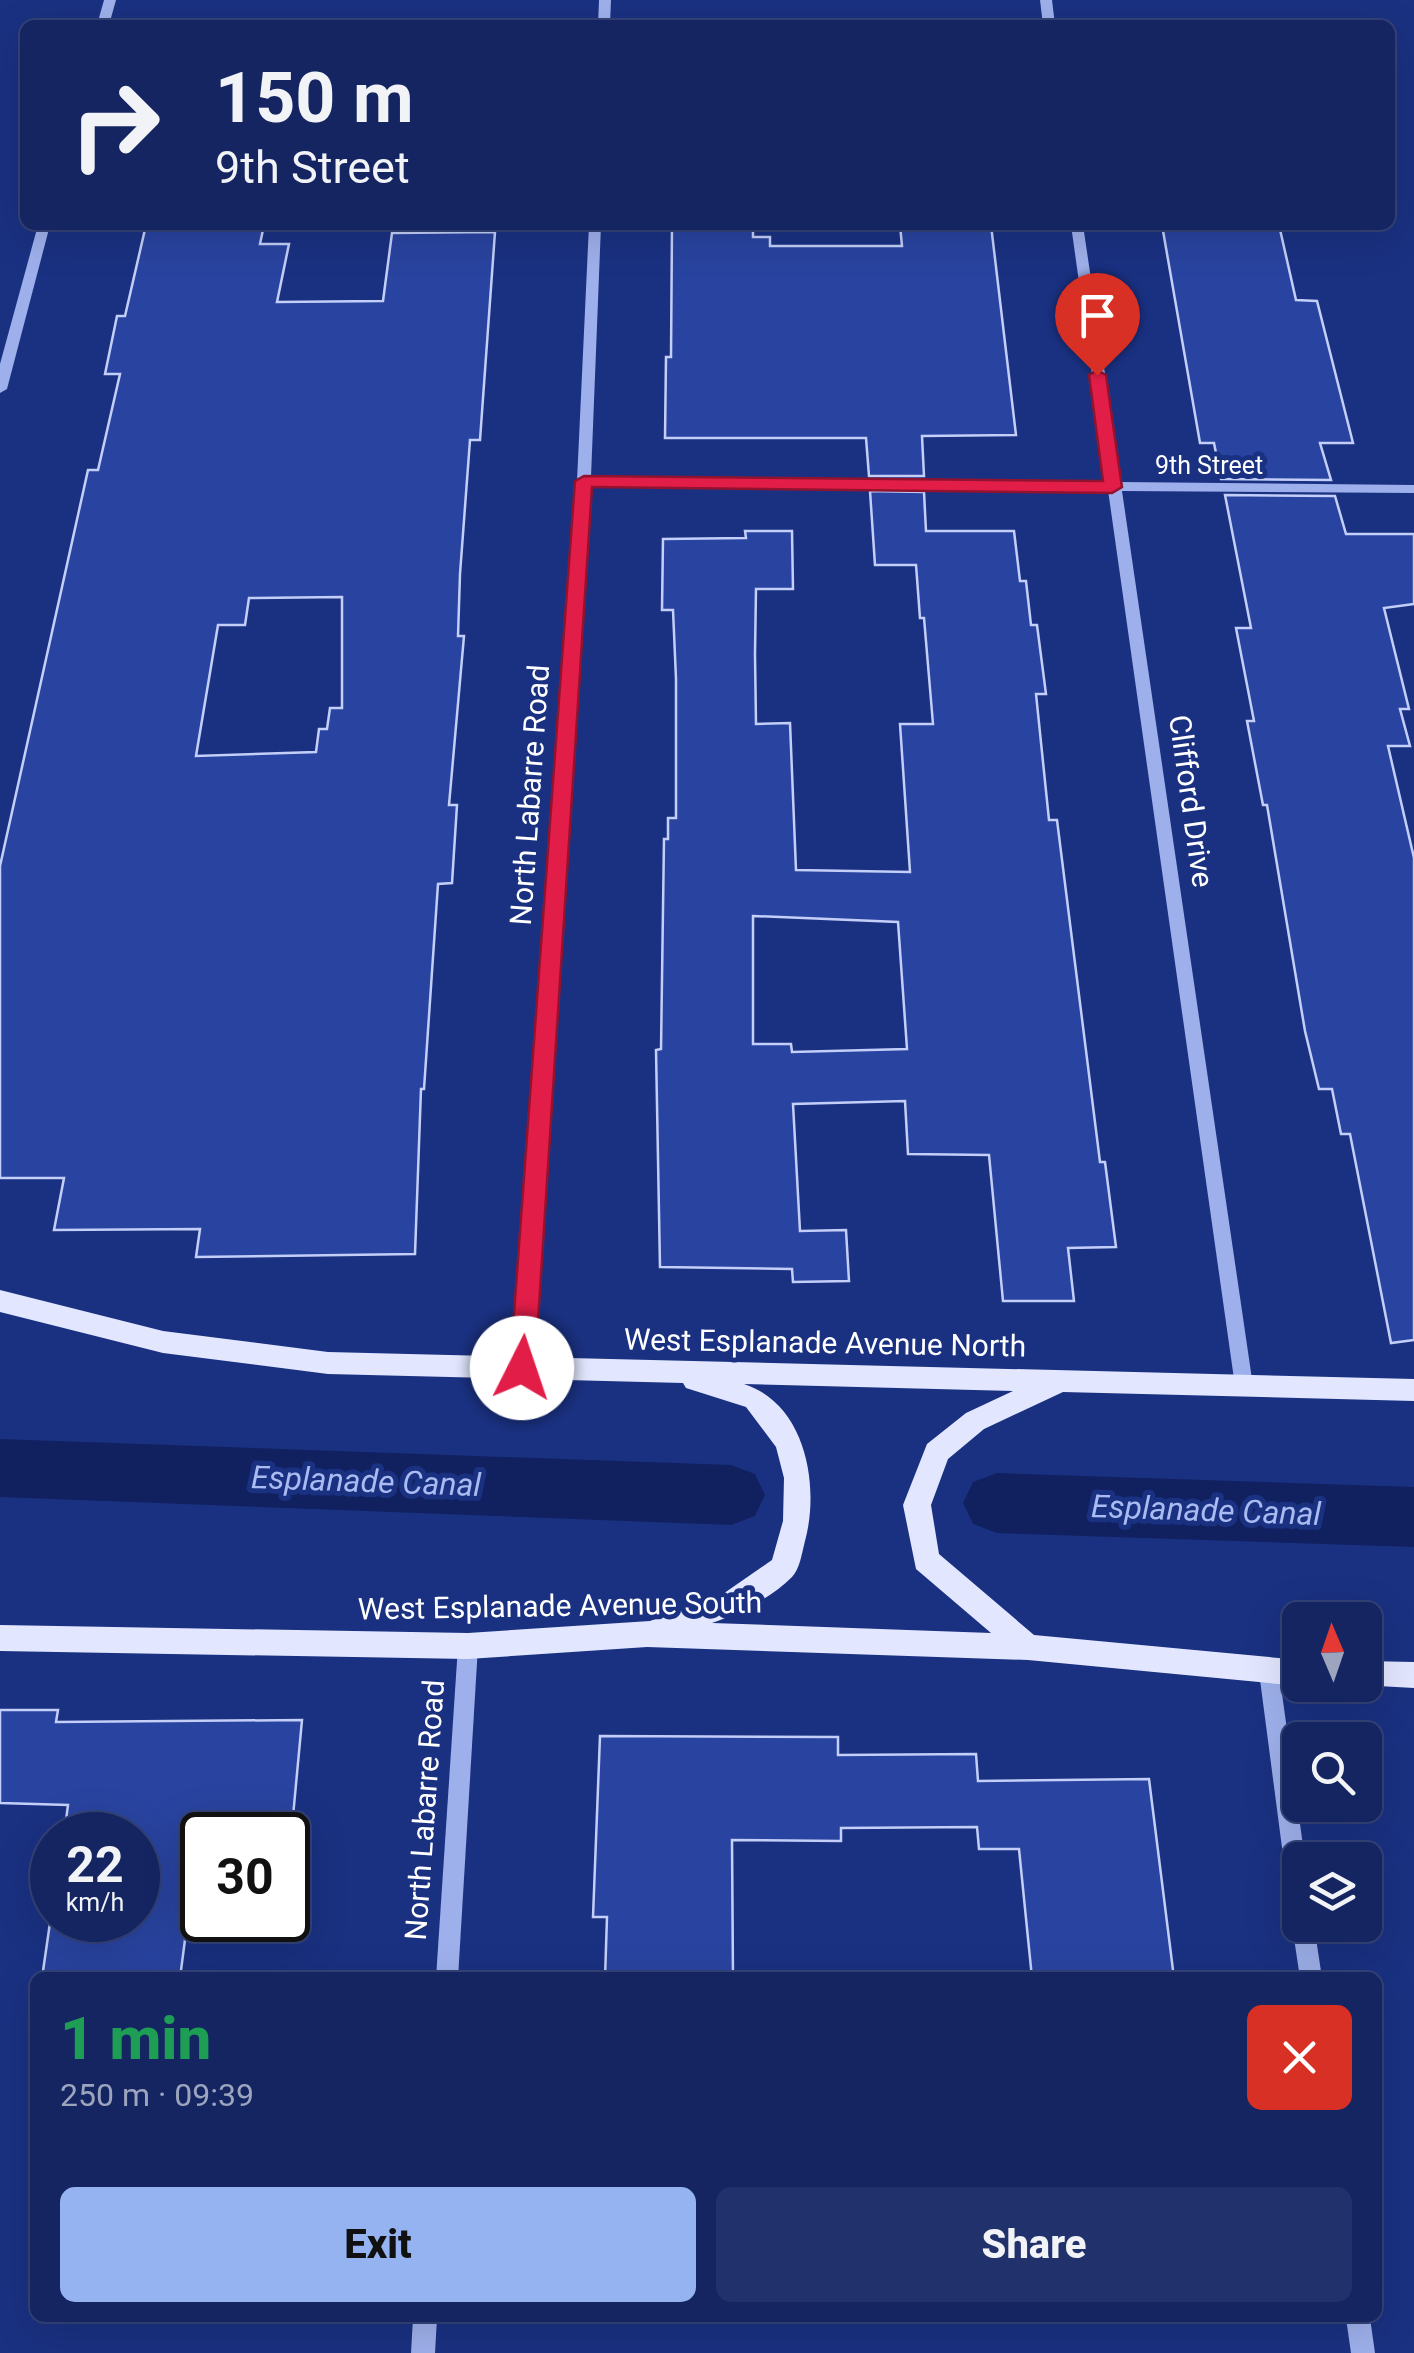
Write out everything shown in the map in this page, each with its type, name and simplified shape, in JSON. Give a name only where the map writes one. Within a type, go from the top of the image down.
[{"type":"main road","name":"West Esplanade Avenue North","points":[[0,1301],[163,1342],[328,1363],[1414,1390]]},
{"type":"main road","points":[[646,1634],[729,1606],[784,1567],[798,1522],[798,1478],[788,1442],[756,1399],[669,1372]]},
{"type":"main road","points":[[1028,1648],[926,1560],[917,1504],[937,1452],[974,1420],[1062,1380]]},
{"type":"main road","name":"West Esplanade Avenue South","points":[[0,1638],[468,1646],[646,1634],[1028,1648],[1282,1672]]},
{"type":"main road","points":[[1382,1675],[1414,1676]]},
{"type":"street","points":[[0,388],[43,230]]},
{"type":"street","name":"North Labarre Road","points":[[522,1368],[584,481],[595,230]]},
{"type":"street","name":"Clifford Drive","points":[[1078,230],[1244,1386]]},
{"type":"street","name":"9th Street","points":[[584,481],[1414,489]]},
{"type":"street","name":"North Labarre Road","points":[[447,1972],[468,1646]]},
{"type":"street","points":[[1268,1672],[1292,1842]]},
{"type":"street","points":[[1306,1942],[1310,1972]]},
{"type":"street","points":[[423,2353],[426,2322]]},
{"type":"street","points":[[1359,2322],[1363,2353]]},
{"type":"building","points":[[145,230],[263,230],[260,244],[289,244],[277,302],[383,301],[392,233],[495,232],[480,440],[470,440],[458,636],[464,636],[449,805],[457,805],[452,883],[438,884],[421,1089],[415,1254],[196,1257],[200,1229],[54,1230],[64,1178],[0,1178],[0,866],[88,470],[98,470],[120,374],[105,374],[117,316],[125,316]],"holes":[[[342,597],[342,708],[330,708],[327,729],[319,729],[316,752],[196,756],[218,625],[245,625],[249,598]]]},
{"type":"building","points":[[672,230],[753,230],[753,237],[770,237],[770,246],[902,246],[900,230],[992,230],[1016,435],[922,436],[924,476],[869,476],[866,438],[665,438],[666,357],[671,357]]},
{"type":"building","points":[[1163,230],[1280,230],[1296,300],[1317,301],[1353,443],[1320,443],[1331,480],[1221,479],[1214,443],[1200,443]]},
{"type":"building","points":[[870,491],[924,492],[926,531],[1014,531],[1020,581],[1026,581],[1031,625],[1037,625],[1046,694],[1036,694],[1049,820],[1057,820],[1100,1162],[1105,1162],[1116,1247],[1068,1248],[1074,1301],[1003,1301],[989,1155],[908,1154],[905,1101],[793,1104],[800,1231],[846,1230],[849,1281],[793,1282],[792,1269],[660,1267],[656,1050],[661,1049],[664,839],[668,839],[668,818],[676,818],[673,610],[662,610],[663,539],[746,538],[745,531],[792,531],[793,589],[756,589],[755,654],[756,724],[790,723],[796,870],[910,872],[900,724],[933,724],[924,618],[920,618],[916,565],[875,565]],"holes":[[[753,916],[898,922],[907,1049],[792,1052],[791,1044],[753,1044]]]},
{"type":"building","points":[[1225,495],[1335,496],[1346,534],[1414,534],[1414,604],[1384,608],[1409,709],[1400,709],[1410,746],[1388,746],[1414,858],[1414,1340],[1391,1343],[1350,1134],[1341,1134],[1332,1089],[1319,1089],[1305,1031],[1267,805],[1263,805],[1247,721],[1254,721],[1236,628],[1251,628]]},
{"type":"building","points":[[0,1710],[58,1710],[56,1722],[302,1720],[293,1812],[180,1812],[180,1942],[185,1942],[181,1972],[43,1972],[47,1942],[160,1942],[160,1812],[67,1812],[68,1805],[0,1803]]},
{"type":"building","points":[[600,1736],[838,1737],[838,1755],[976,1754],[978,1781],[1149,1779],[1173,1972],[1031,1972],[1019,1849],[979,1849],[977,1827],[841,1828],[841,1841],[732,1840],[733,1972],[605,1972],[607,1917],[593,1917]]},
{"type":"waterway","name":"Esplanade Canal","points":[[0,1468],[731,1495]]},
{"type":"waterway","name":"Esplanade Canal","points":[[997,1503],[1414,1517]]},
{"type":"route","points":[[522,1368],[584,481],[1112,487],[1097,375]]}]
